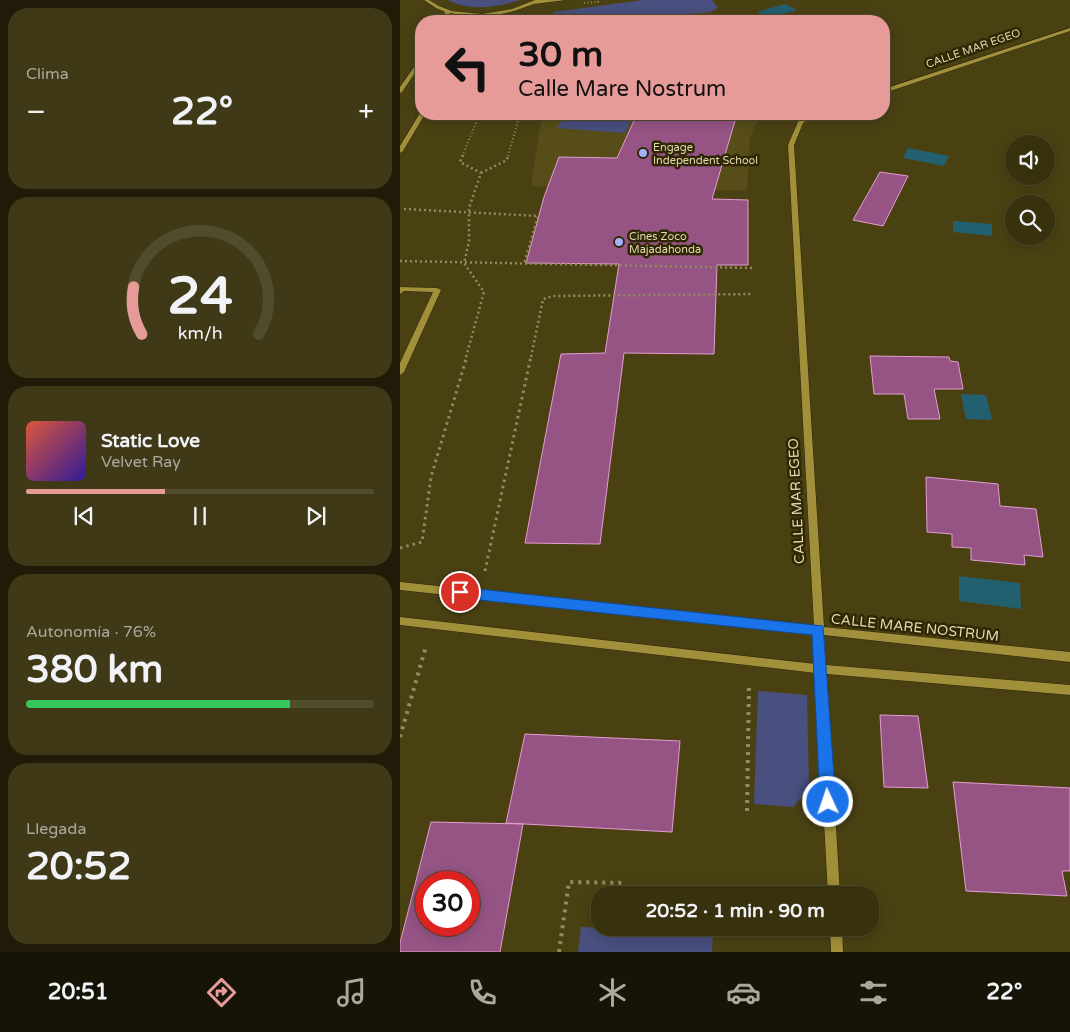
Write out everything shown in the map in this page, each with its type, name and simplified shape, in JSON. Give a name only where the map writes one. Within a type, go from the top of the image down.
[{"type":"street","points":[[426,0],[434,6],[448,11],[485,14],[502,12],[532,4],[564,0]]},
{"type":"street","points":[[532,4],[538,0]]},
{"type":"street","points":[[446,15],[448,11]]},
{"type":"street","name":"CALLE MAR EGEO","points":[[890,89],[1070,29]]},
{"type":"street","points":[[400,92],[415,70]]},
{"type":"street","points":[[400,150],[418,120]]},
{"type":"street","name":"CALLE MAR EGEO","points":[[804,120],[801,122],[791,145],[833,886]]},
{"type":"street","points":[[400,292],[402,289],[437,290],[400,372]]},
{"type":"street","name":"CALLE MARE NOSTRUM","points":[[400,586],[1070,657]]},
{"type":"street","points":[[400,621],[820,669],[1070,690]]},
{"type":"street","points":[[837,936],[838,952]]},
{"type":"path","points":[[478,120],[460,162],[481,173]]},
{"type":"path","points":[[400,548],[422,542],[435,453],[476,326],[484,292],[464,263],[469,241],[469,211],[481,173],[507,160],[518,120]]},
{"type":"path","points":[[404,209],[538,216],[524,264]]},
{"type":"path","points":[[400,261],[753,268]]},
{"type":"path","points":[[484,573],[543,299],[553,296],[754,294]]},
{"type":"path","points":[[400,737],[427,642]]},
{"type":"path","points":[[747,811],[750,676]]},
{"type":"path","points":[[559,952],[569,882],[626,883]]},
{"type":"shaded area","points":[[448,0],[520,0],[503,5],[474,7],[456,4]]},
{"type":"shaded area","points":[[643,0],[712,0],[718,8],[710,12],[678,15],[553,15],[554,12]]},
{"type":"shaded area","points":[[785,4],[797,10],[779,15],[762,15],[757,12]]},
{"type":"shaded area","points":[[710,12],[715,15],[678,15]]},
{"type":"shaded area","name":"Engage Independent School","points":[[541,120],[760,120],[755,125],[750,138],[747,191],[531,186]]},
{"type":"shaded area","points":[[562,120],[631,120],[625,133],[557,128]]},
{"type":"shaded area","points":[[908,148],[949,156],[944,166],[903,158]]},
{"type":"shaded area","points":[[953,221],[992,224],[992,236],[953,232]]},
{"type":"shaded area","points":[[961,394],[986,395],[992,420],[966,419]]},
{"type":"shaded area","points":[[959,576],[1020,583],[1021,609],[959,601]]},
{"type":"shaded area","points":[[758,691],[807,695],[809,784],[806,793],[793,807],[754,804]]},
{"type":"shaded area","points":[[581,927],[591,927],[591,936],[713,936],[712,952],[578,952]]},
{"type":"building","points":[[634,120],[735,120],[712,199],[748,200],[748,265],[717,265],[714,354],[624,353],[600,544],[525,543],[561,354],[605,353],[619,264],[526,263],[544,197],[559,157],[617,158]]},
{"type":"building","points":[[880,172],[908,176],[883,226],[853,220]]},
{"type":"building","points":[[870,356],[949,357],[950,361],[958,362],[963,389],[934,389],[940,419],[908,419],[904,394],[874,394]]},
{"type":"building","points":[[926,477],[998,484],[1000,506],[1036,509],[1043,557],[1024,555],[1025,565],[971,560],[971,548],[952,547],[952,534],[927,532]]},
{"type":"building","points":[[880,715],[918,716],[928,788],[884,787]]},
{"type":"building","points":[[525,734],[680,741],[672,832],[506,823]]},
{"type":"building","points":[[953,782],[1070,788],[1070,871],[1062,871],[1067,896],[966,891]]},
{"type":"building","points":[[431,822],[523,824],[500,952],[400,952],[400,943],[415,884],[415,936],[480,936],[480,871],[418,871]]},
{"type":"place","name":"Engage Independent School","points":[[643,153]]},
{"type":"place","name":"Cines Zoco Majadahonda","points":[[619,242]]},
{"type":"route","points":[[460,592],[818,630],[828,802]]}]
